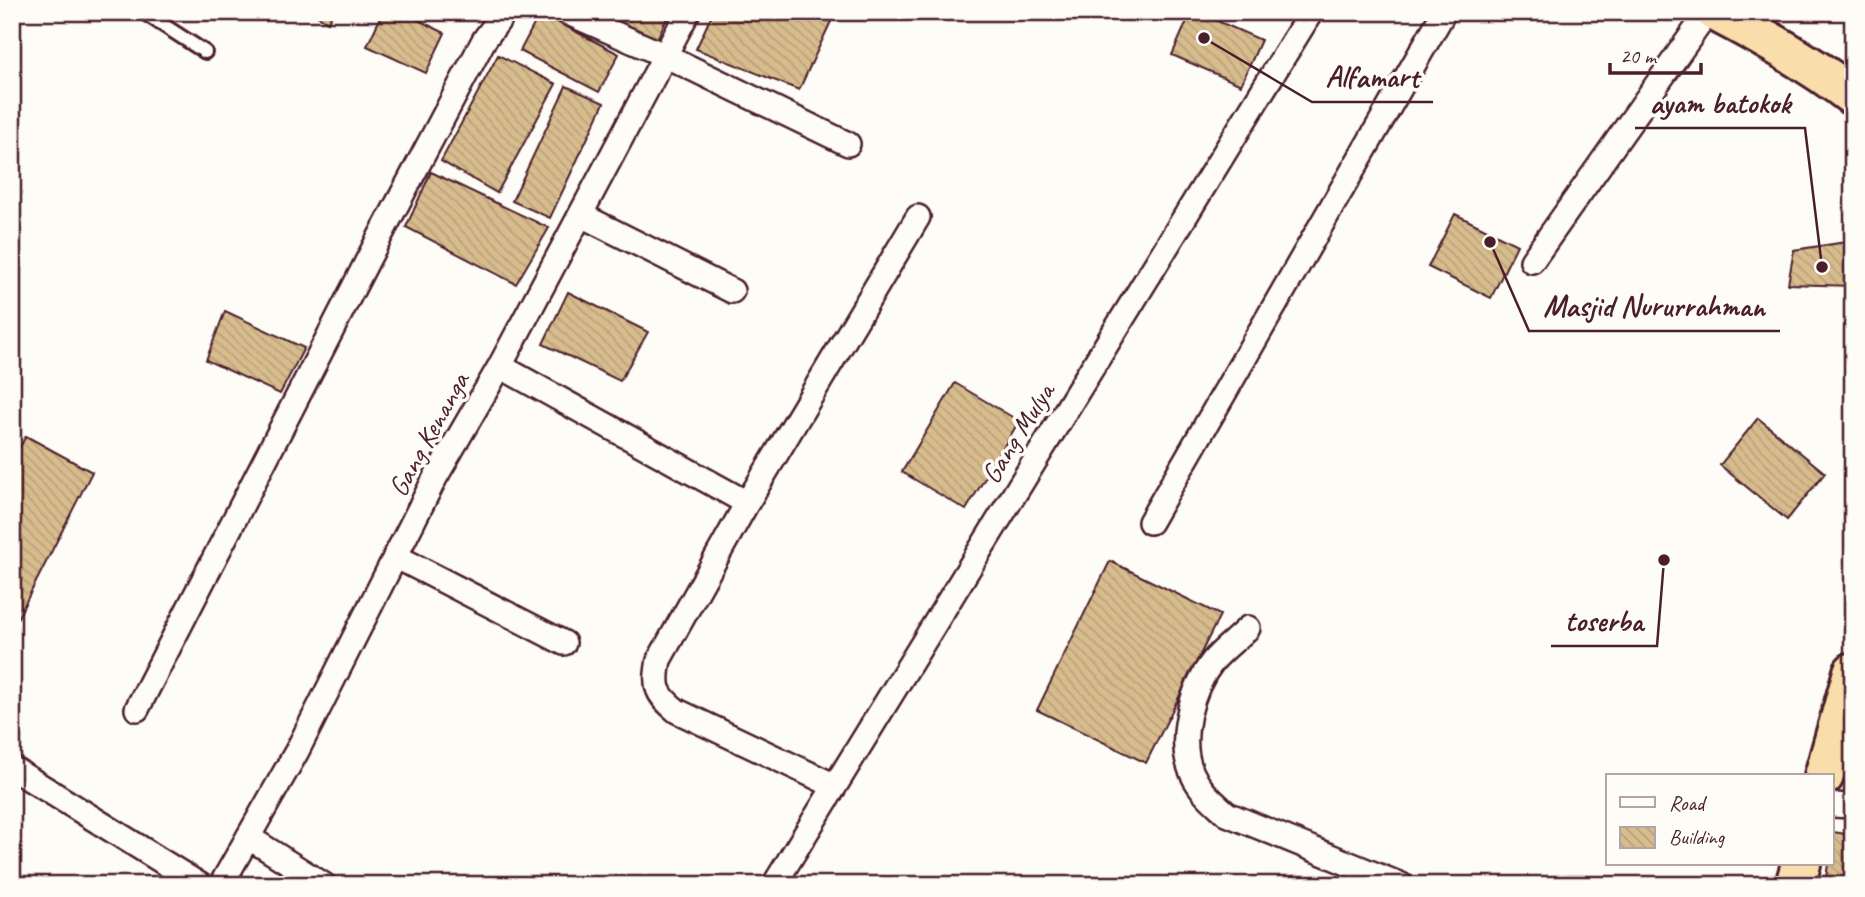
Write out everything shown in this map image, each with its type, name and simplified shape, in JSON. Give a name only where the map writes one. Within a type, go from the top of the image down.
[{"type":"highway","points":[[1716,12],[1772,41],[1853,96]]},
{"type":"highway","points":[[1825,774],[1853,672]]},
{"type":"highway","points":[[1795,885],[1800,866]]},
{"type":"street","points":[[137,709],[382,232],[484,40],[505,12]]},
{"type":"street","points":[[566,12],[666,56],[848,144]]},
{"type":"street","name":"Gang Kenanga","points":[[220,885],[297,751],[435,478],[500,366],[688,12]]},
{"type":"street","name":"Gang Mulya","points":[[774,885],[1311,12]]},
{"type":"street","points":[[1150,522],[1444,12]]},
{"type":"street","points":[[1532,261],[1708,12]]},
{"type":"street","points":[[581,215],[732,291]]},
{"type":"street","points":[[835,786],[677,711],[665,702],[655,684],[659,660],[747,503],[918,217]]},
{"type":"street","points":[[500,366],[747,503]]},
{"type":"street","points":[[395,556],[564,643]]},
{"type":"street","points":[[1248,628],[1213,661],[1198,686],[1185,742],[1191,772],[1204,794],[1227,814],[1401,885]]},
{"type":"street","points":[[12,768],[200,885]]},
{"type":"street","points":[[1834,805],[1853,806]]},
{"type":"street","points":[[248,837],[324,885]]},
{"type":"lane","points":[[143,12],[205,52]]},
{"type":"building","points":[[311,12],[333,12],[328,22]]},
{"type":"building","points":[[383,12],[402,12],[445,33],[426,73],[367,46]]},
{"type":"building","points":[[599,12],[670,12],[656,41]]},
{"type":"building","points":[[713,12],[827,12],[834,15],[799,90],[696,49]]},
{"type":"building","points":[[1191,12],[1197,12],[1261,40],[1241,85],[1172,55]]},
{"type":"building","points":[[540,13],[619,54],[599,92],[520,51]]},
{"type":"building","points":[[498,55],[556,84],[497,193],[441,161]]},
{"type":"building","points":[[566,86],[604,103],[550,218],[512,201]]},
{"type":"building","points":[[431,172],[549,228],[516,284],[406,227]]},
{"type":"building","points":[[1455,214],[1517,245],[1491,298],[1428,267]]},
{"type":"building","points":[[1853,241],[1853,286],[1788,284],[1794,250]]},
{"type":"building","points":[[568,292],[648,332],[620,381],[543,344]]},
{"type":"building","points":[[225,311],[304,348],[280,394],[206,360]]},
{"type":"building","points":[[955,383],[1019,421],[966,510],[902,472]]},
{"type":"building","points":[[1758,418],[1825,473],[1787,520],[1720,465]]},
{"type":"building","points":[[26,436],[92,472],[12,629],[12,461]]},
{"type":"building","points":[[1110,561],[1220,615],[1146,763],[1037,710]]},
{"type":"building","points":[[1834,832],[1853,835],[1853,885],[1825,885],[1828,866],[1834,866]]},
{"type":"place","name":"Alfamart","points":[[1204,38]]},
{"type":"place","name":"Masjid Nururrahman","points":[[1490,242]]},
{"type":"place","name":"ayam batokok","points":[[1822,267]]},
{"type":"place","name":"toserba","points":[[1664,560]]}]
